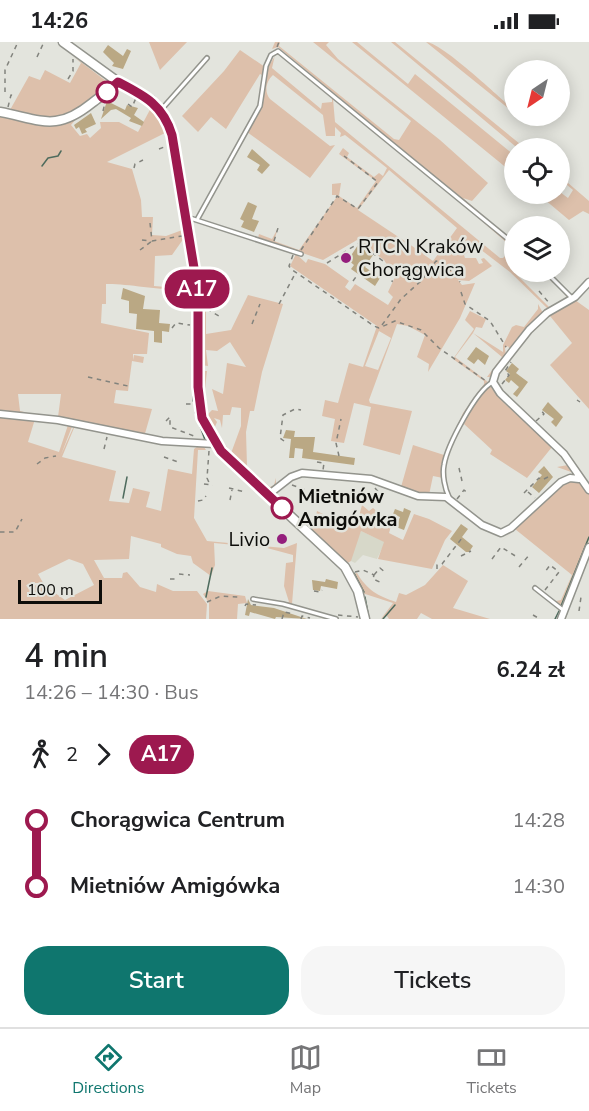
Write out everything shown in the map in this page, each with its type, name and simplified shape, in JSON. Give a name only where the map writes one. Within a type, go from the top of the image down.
[{"type":"street","points":[[63,42],[118,82],[151,100],[161,110],[172,135],[186,216],[198,300],[199,404],[212,447],[268,495],[345,567],[358,591],[362,618]]},
{"type":"street","points":[[4,110],[51,122],[65,121],[76,116],[118,82]]},
{"type":"street","points":[[589,282],[573,298],[535,323],[512,355],[496,372],[493,382],[497,390],[564,454],[579,479],[589,490]]},
{"type":"street","points":[[0,414],[58,420],[162,441],[212,447]]},
{"type":"street","points":[[268,495],[291,477],[309,472],[371,479],[408,493],[453,500],[487,528],[505,532],[561,482],[570,478],[579,479]]},
{"type":"street","points":[[561,619],[589,548]]},
{"type":"lane","points":[[198,218],[260,106],[266,66],[271,55],[278,51],[504,236]]},
{"type":"lane","points":[[161,110],[207,58]]},
{"type":"lane","points":[[186,216],[198,218],[298,253]]},
{"type":"lane","points":[[556,282],[573,298]]},
{"type":"lane","points":[[453,500],[444,474],[447,455],[471,406],[487,385],[493,382]]},
{"type":"lane","points":[[535,588],[565,611]]},
{"type":"lane","points":[[253,599],[335,617]]},
{"type":"path","points":[[5,92],[5,70],[18,42]]},
{"type":"path","points":[[36,57],[45,42]]},
{"type":"path","points":[[68,79],[73,71],[72,55]]},
{"type":"path","points":[[4,110],[11,95],[16,97]]},
{"type":"path","points":[[128,104],[132,106],[137,96]]},
{"type":"path","points":[[101,101],[105,104],[103,111]]},
{"type":"path","points":[[159,148],[169,146]]},
{"type":"path","points":[[344,156],[378,182],[358,208],[337,196],[289,266],[295,273],[374,326],[381,327],[390,322],[401,321],[421,330],[439,348],[484,380],[493,382]]},
{"type":"path","points":[[134,168],[135,164],[143,160]]},
{"type":"path","points":[[150,223],[152,241]]},
{"type":"path","points":[[271,244],[278,228]]},
{"type":"path","points":[[142,240],[166,240],[189,236]]},
{"type":"path","points":[[140,250],[152,241]]},
{"type":"path","points":[[327,263],[358,243],[383,261],[393,277],[392,282]]},
{"type":"path","points":[[381,327],[401,299],[422,280],[436,261],[444,262],[460,282]]},
{"type":"path","points":[[279,304],[295,273]]},
{"type":"path","points":[[353,281],[358,274]]},
{"type":"path","points":[[538,291],[552,306]]},
{"type":"path","points":[[461,292],[465,304],[489,321],[512,355],[505,371],[509,375],[497,390]]},
{"type":"path","points":[[185,300],[191,296]]},
{"type":"path","points":[[252,324],[260,304]]},
{"type":"path","points":[[207,309],[219,316]]},
{"type":"path","points":[[173,327],[192,325]]},
{"type":"path","points":[[88,377],[128,386]]},
{"type":"path","points":[[507,377],[511,380]]},
{"type":"path","points":[[186,404],[192,404]]},
{"type":"path","points":[[284,441],[280,438],[283,415],[295,409],[301,410]]},
{"type":"path","points":[[535,423],[544,414],[541,410]]},
{"type":"path","points":[[339,456],[336,443],[341,419]]},
{"type":"path","points":[[168,421],[169,426],[194,436]]},
{"type":"path","points":[[104,449],[109,430]]},
{"type":"path","points":[[204,484],[211,485],[207,478],[212,447]]},
{"type":"path","points":[[37,464],[45,458],[56,456]]},
{"type":"path","points":[[164,457],[178,462]]},
{"type":"path","points":[[317,462],[324,463],[323,470]]},
{"type":"path","points":[[459,468],[462,481]]},
{"type":"path","points":[[524,493],[539,478],[542,480],[550,476]]},
{"type":"path","points":[[374,483],[376,492],[380,494]]},
{"type":"path","points":[[292,485],[311,492],[310,500]]},
{"type":"path","points":[[230,500],[231,489],[245,492]]},
{"type":"path","points":[[453,500],[464,490],[469,494]]},
{"type":"path","points":[[527,491],[535,498]]},
{"type":"path","points":[[198,501],[205,500],[202,504]]},
{"type":"path","points":[[0,532],[15,532],[22,519]]},
{"type":"path","points":[[437,569],[437,565],[446,561],[462,538]]},
{"type":"path","points":[[492,559],[501,548],[517,557]]},
{"type":"path","points":[[461,556],[471,551]]},
{"type":"path","points":[[519,567],[530,554]]},
{"type":"path","points":[[543,592],[559,572],[550,566],[545,572]]},
{"type":"path","points":[[382,583],[373,579],[377,568],[384,571],[390,567]]},
{"type":"path","points":[[359,570],[374,575]]},
{"type":"path","points":[[179,574],[190,574]]},
{"type":"path","points":[[170,579],[175,579]]},
{"type":"path","points":[[314,591],[321,592],[322,590]]},
{"type":"path","points":[[207,602],[221,596],[239,597]]},
{"type":"path","points":[[579,611],[581,597]]},
{"type":"path","points":[[246,606],[246,604],[256,605]]},
{"type":"path","points":[[282,619],[284,612],[294,614]]},
{"type":"path","points":[[533,615],[540,619]]},
{"type":"path","points":[[301,619],[302,616],[310,618]]},
{"type":"path","points":[[335,617],[362,618]]},
{"type":"shaded area","points":[[149,42],[187,42],[160,70]]},
{"type":"shaded area","points":[[275,42],[280,42],[279,46],[394,139],[399,140],[411,121],[313,42],[329,42],[326,45],[338,59],[440,140],[488,183],[472,201],[463,198],[504,234],[278,47],[272,49]]},
{"type":"shaded area","points":[[352,42],[357,42],[408,84],[415,74],[504,147],[504,166]]},
{"type":"shaded area","points":[[391,42],[395,42],[513,138],[505,138]]},
{"type":"shaded area","points":[[426,42],[433,44],[456,60],[504,101],[504,105]]},
{"type":"shaded area","points":[[240,50],[265,67],[264,76],[260,74],[226,129],[211,117],[198,132],[182,116],[224,71]]},
{"type":"shaded area","points":[[277,53],[282,54],[397,149],[333,99],[335,122],[500,258],[504,257],[504,267],[476,246],[464,255],[465,258],[476,258],[479,264],[483,263],[481,259],[484,258],[492,266],[469,281],[458,280],[462,285],[475,283],[460,318],[428,372],[429,364],[417,357],[425,335],[408,326],[397,324],[369,400],[370,403],[412,411],[400,455],[363,445],[371,407],[354,403],[344,443],[331,441],[335,419],[322,416],[325,400],[338,403],[349,363],[363,367],[377,326],[290,266],[296,254],[306,263],[308,259],[325,264],[349,281],[345,287],[350,291],[355,284],[388,305],[393,297],[388,292],[395,277],[384,260],[357,240],[323,260],[258,238],[259,234],[272,239],[278,228],[274,241],[299,250],[336,198],[336,195],[332,195],[332,184],[341,183],[339,196],[357,208],[376,181],[339,154],[343,148],[349,153],[347,157],[374,177],[379,173],[383,176],[387,168],[345,135],[340,137],[341,133],[335,127],[335,136],[326,136],[323,115],[273,75],[267,87],[270,99],[330,146],[335,145],[310,178],[247,132],[262,102],[268,67],[275,57],[272,68],[321,109],[322,103],[332,102],[332,97],[281,55],[276,55]],"holes":[[[389,170],[457,228],[433,261],[423,254],[422,250],[418,250],[358,210]],[[379,331],[391,338],[378,370],[365,366]]]},
{"type":"shaded area","points":[[73,56],[106,81],[107,86],[94,98],[73,113],[63,116],[41,116],[10,110],[29,76],[40,80],[45,70],[70,83],[81,63]]},
{"type":"shaded area","points":[[148,102],[153,106],[161,116],[171,145],[165,133],[107,162],[132,169],[141,200],[142,217],[153,217],[152,235],[166,236],[185,229],[187,249],[184,238],[172,255],[155,256],[154,286],[190,289],[106,284],[106,304],[102,304],[101,323],[149,333],[147,354],[133,354],[133,360],[134,355],[144,357],[143,363],[132,361],[128,391],[116,390],[114,403],[152,409],[144,437],[61,419],[58,417],[61,394],[18,394],[20,411],[40,416],[0,413],[0,114],[55,124],[76,119],[71,125],[80,136],[87,134],[90,138],[101,128],[100,122],[119,122],[138,132],[152,106]]},
{"type":"shaded area","points":[[422,169],[504,237],[504,240]]},
{"type":"shaded area","points":[[570,185],[589,201],[589,214],[583,211],[570,219],[570,216],[564,216],[550,204],[570,204],[570,195],[573,190]]},
{"type":"shaded area","points":[[187,254],[195,288],[191,289]]},
{"type":"shaded area","points":[[520,282],[524,282],[550,308],[548,309]]},
{"type":"shaded area","points":[[551,282],[555,282],[568,298],[551,307],[567,297],[555,283]]},
{"type":"shaded area","points":[[248,295],[283,304],[262,372],[254,411],[250,411],[246,432],[247,466],[270,487],[274,485],[276,478],[276,485],[267,491],[266,486],[262,486],[230,456],[241,426],[241,408],[232,407],[230,415],[223,415],[222,428],[220,420],[214,418],[217,422],[214,429],[230,451],[227,453],[206,422],[200,371],[207,371],[205,389],[208,414],[212,410],[218,411],[212,389],[223,394],[227,363],[246,367],[230,342],[217,351],[206,350],[208,366],[201,365],[201,316],[206,311],[206,334],[231,330]]},
{"type":"shaded area","points":[[575,300],[589,310],[589,409],[550,365],[572,343],[550,316],[539,324],[542,319]]},
{"type":"shaded area","points":[[538,304],[543,313],[510,350],[508,346],[505,348],[506,356],[491,377],[487,377],[502,357],[473,333],[503,352],[503,345],[512,327],[516,325],[524,327],[538,309]]},
{"type":"shaded area","points":[[470,311],[486,319],[482,328],[476,327],[455,357],[488,382],[466,415],[452,442],[443,478],[433,476],[429,495],[357,476],[371,476],[401,487],[413,445],[444,455],[463,413],[484,384],[484,381],[453,359],[474,329],[465,320]]},
{"type":"shaded area","points":[[490,386],[499,398],[556,449],[566,460],[574,473],[557,467],[568,465],[552,447],[527,478],[490,454],[492,450],[464,424],[460,432],[473,405]]},
{"type":"shaded area","points":[[0,415],[63,422],[35,419],[28,442],[59,452],[68,425],[73,424],[61,455],[73,428],[76,425],[81,426],[82,428],[74,428],[62,457],[116,471],[109,501],[129,503],[133,488],[150,492],[146,507],[161,511],[168,469],[192,474],[194,449],[198,446],[204,447],[206,450],[198,450],[194,518],[207,541],[284,548],[297,543],[292,604],[284,602],[289,602],[284,586],[286,563],[293,562],[293,555],[267,548],[214,543],[215,565],[211,576],[193,563],[191,556],[177,554],[161,547],[161,544],[131,536],[129,559],[94,560],[104,578],[122,578],[123,573],[127,572],[140,587],[156,592],[157,584],[173,591],[197,591],[207,604],[206,619],[0,619]],"holes":[[[69,559],[83,564],[94,585],[65,600],[45,586],[38,574]]]},
{"type":"shaded area","points":[[566,480],[579,481],[589,493],[589,540],[563,608],[543,594],[556,601],[561,600],[572,575],[515,529],[501,542]]},
{"type":"shaded area","points":[[362,505],[369,511],[373,508],[380,514],[374,518],[391,526],[389,533],[403,540],[414,514],[452,531],[445,540],[432,569],[378,559],[384,542],[361,531],[351,561],[346,564],[308,528],[310,519],[315,520],[317,511],[331,518],[337,516],[357,524]]},
{"type":"shaded area","points":[[361,531],[385,542],[377,559],[363,555],[355,563],[349,560]]},
{"type":"shaded area","points":[[443,565],[468,581],[453,608],[490,619],[432,619],[421,613],[417,619],[389,619],[387,616],[381,619],[393,603],[362,593],[353,574],[357,573],[374,592],[396,602],[399,593],[406,595],[425,585]]},
{"type":"shaded area","points":[[208,591],[245,596],[247,603],[238,604],[237,619],[209,619],[209,603],[203,594]]},
{"type":"building","points":[[108,45],[123,56],[127,49],[131,51],[123,69],[112,66],[114,63],[103,52]]},
{"type":"building","points":[[107,101],[125,110],[127,105],[138,108],[134,115],[144,122],[142,126],[129,121],[131,118],[116,109],[111,110],[101,119]]},
{"type":"building","points":[[91,113],[96,124],[85,129],[87,132],[82,134],[79,127],[76,129],[74,125]]},
{"type":"building","points":[[252,149],[270,165],[262,174],[257,170],[260,165],[247,157]]},
{"type":"building","points":[[248,202],[257,206],[252,219],[259,221],[254,232],[241,227],[244,221],[240,219]]},
{"type":"building","points":[[358,245],[373,255],[365,267],[380,278],[375,286],[351,269],[354,265],[348,260]]},
{"type":"building","points":[[123,288],[145,296],[143,309],[160,310],[159,323],[170,324],[169,332],[162,331],[162,343],[154,342],[154,331],[136,329],[137,314],[129,313],[129,301],[121,299]]},
{"type":"building","points":[[476,347],[489,356],[485,365],[478,359],[474,364],[467,359]]},
{"type":"building","points":[[512,363],[519,369],[516,373],[528,382],[517,397],[513,394],[519,387],[511,380],[509,383],[505,380],[510,374],[506,371]]},
{"type":"building","points":[[548,402],[563,417],[556,427],[551,422],[554,419],[542,410]]},
{"type":"building","points":[[286,430],[295,431],[294,437],[315,437],[313,452],[355,458],[354,465],[302,458],[303,449],[295,448],[294,458],[289,458],[291,439],[283,438]]},
{"type":"building","points":[[544,466],[553,477],[539,493],[532,487],[542,475],[538,472]]},
{"type":"building","points":[[404,508],[411,511],[404,530],[396,527],[400,517],[393,514],[395,509],[403,512]]},
{"type":"building","points":[[461,524],[468,529],[462,537],[473,546],[469,552],[450,539]]},
{"type":"building","points":[[326,579],[338,582],[337,589],[321,586],[320,591],[313,590],[312,580],[325,582]]},
{"type":"building","points":[[248,599],[251,605],[274,608],[307,619],[276,617],[275,619],[250,612],[249,616],[245,615]]},
{"type":"waterway","points":[[42,166],[48,158],[58,156],[61,151]]},
{"type":"waterway","points":[[196,245],[197,256]]},
{"type":"waterway","points":[[198,262],[203,304]]},
{"type":"waterway","points":[[194,309],[194,317]]},
{"type":"waterway","points":[[203,319],[203,335]]},
{"type":"waterway","points":[[193,325],[193,352]]},
{"type":"waterway","points":[[203,340],[203,364]]},
{"type":"waterway","points":[[193,357],[193,363]]},
{"type":"waterway","points":[[193,368],[193,401]]},
{"type":"waterway","points":[[202,384],[203,371]]},
{"type":"waterway","points":[[195,412],[205,440]]},
{"type":"waterway","points":[[231,455],[264,485]]},
{"type":"waterway","points":[[123,498],[127,477]]},
{"type":"waterway","points":[[266,487],[269,490]]},
{"type":"waterway","points":[[276,497],[304,523]]},
{"type":"waterway","points":[[308,527],[347,563]]},
{"type":"waterway","points":[[561,606],[589,537]]},
{"type":"waterway","points":[[206,597],[212,568]]},
{"type":"waterway","points":[[354,573],[364,592]]},
{"type":"waterway","points":[[365,597],[369,619]]},
{"type":"waterway","points":[[383,619],[395,605]]},
{"type":"waterway","points":[[555,619],[559,611]]},
{"type":"waterway","points":[[564,619],[567,613]]},
{"type":"bus line","name":"A17","points":[[107,92],[118,82],[157,104],[169,125],[198,292],[198,387],[202,418],[212,439],[221,451],[282,508]]},
{"type":"place","name":"RTCN Kraków Chorągwica","points":[[346,258]]},
{"type":"place","name":"Mietniów Amigówka","points":[[282,508]]},
{"type":"place","name":"Livio","points":[[282,539]]}]
